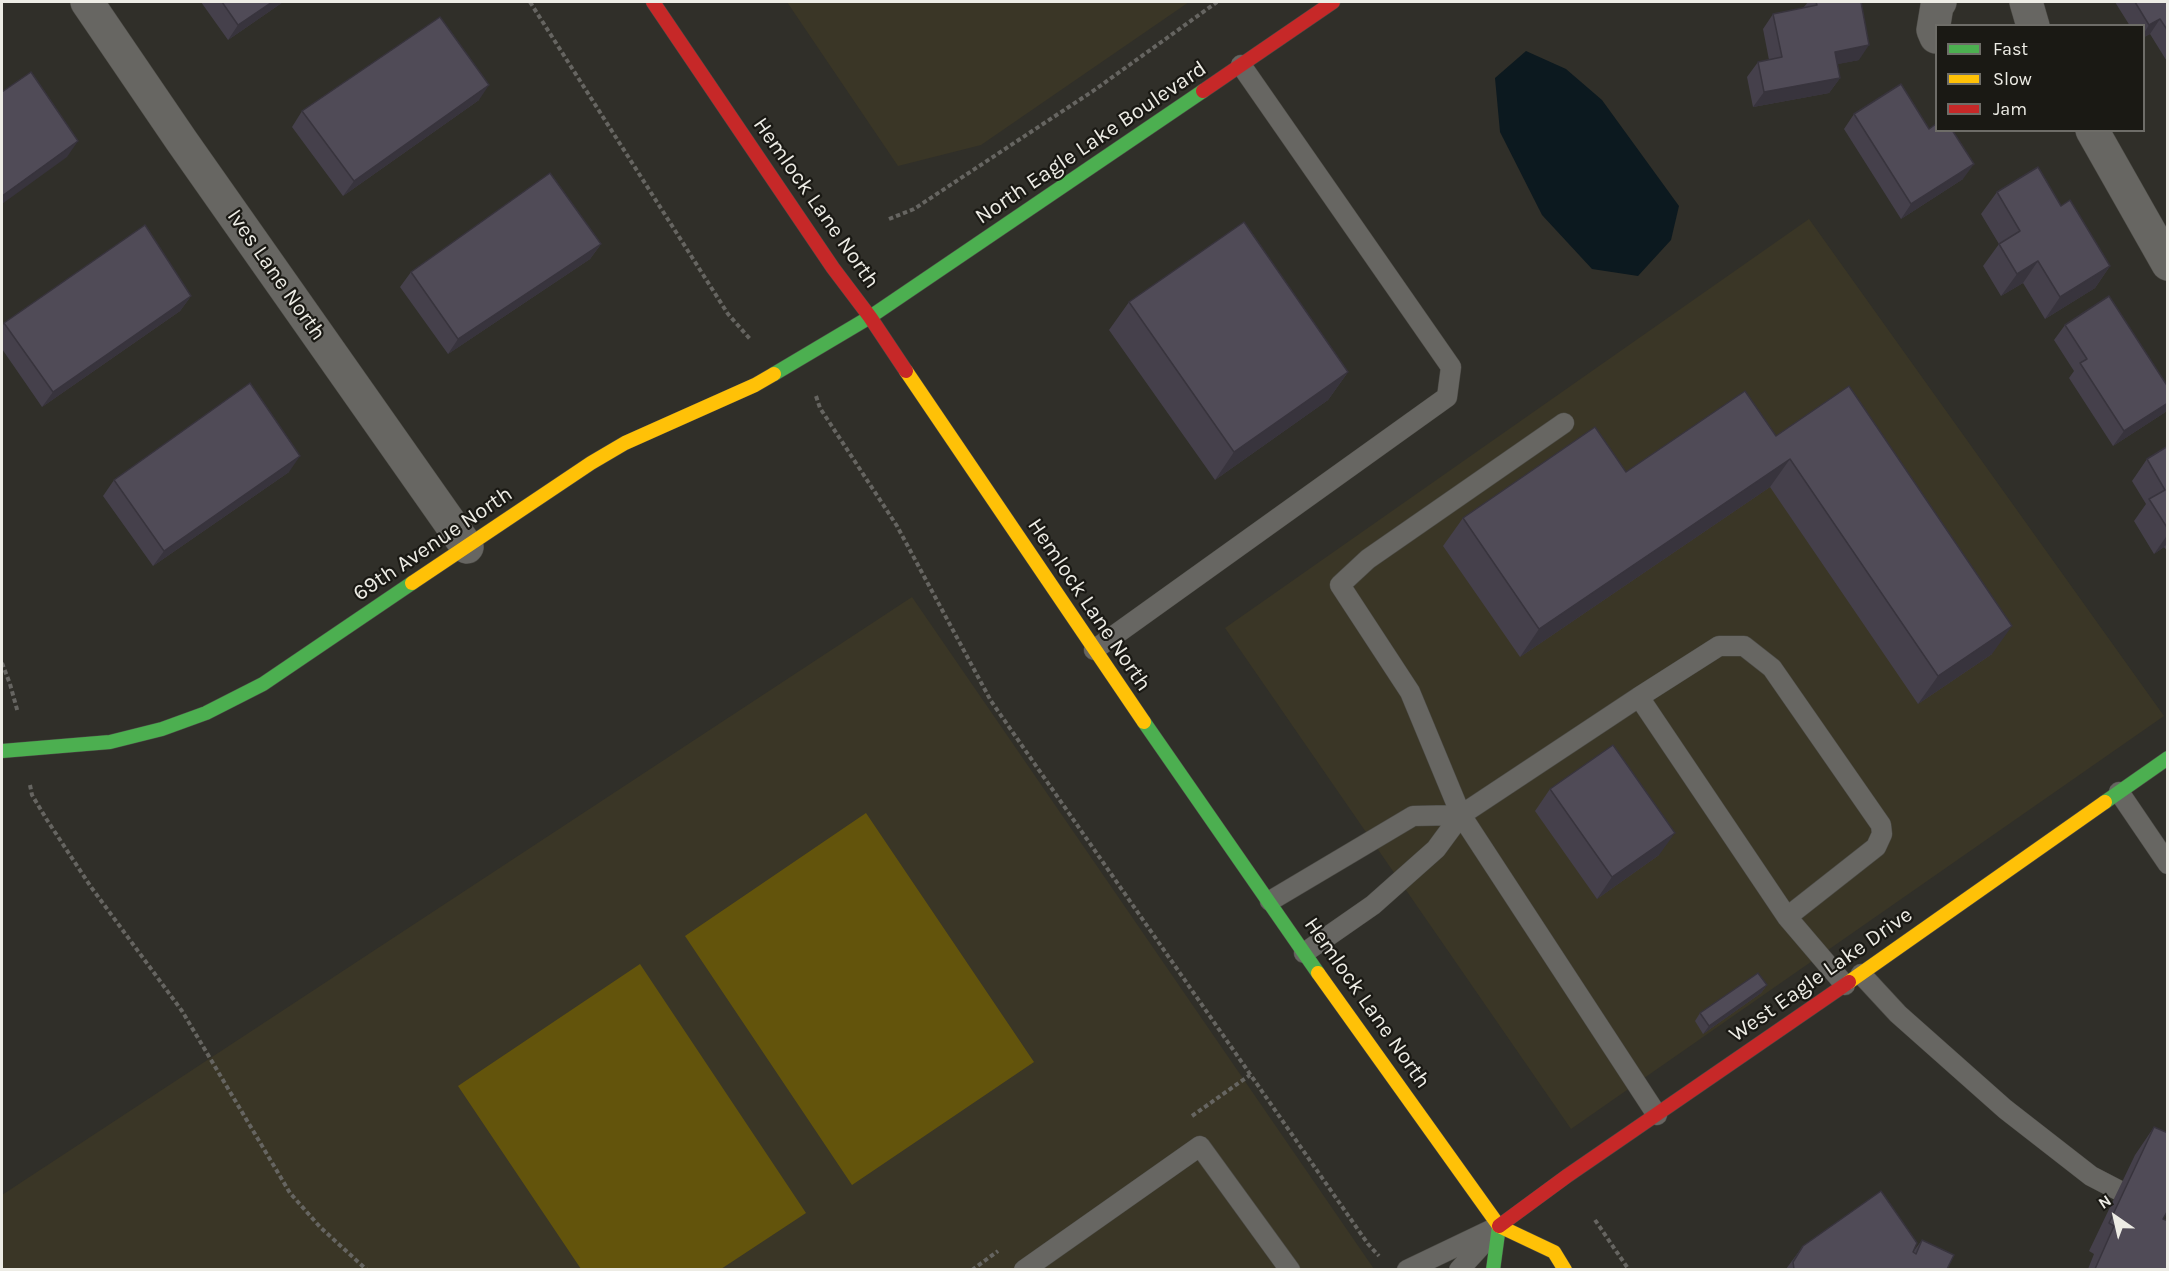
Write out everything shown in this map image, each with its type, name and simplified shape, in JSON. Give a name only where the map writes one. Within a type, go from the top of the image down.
[{"type":"street","name":"Ives Lane North","points":[[87,2],[181,140],[467,547]]},
{"type":"street","name":"Hemlock Lane North","points":[[653,2],[833,268],[870,317],[1094,650],[1304,953],[1499,1226],[1554,1252],[1565,1269]]},
{"type":"street","name":"North Eagle Lake Boulevard","points":[[870,317],[1334,2]]},
{"type":"street","points":[[1935,34],[1937,6],[1940,2]]},
{"type":"street","points":[[2093,132],[2168,264]]},
{"type":"street","name":"69th Avenue North","points":[[2,751],[110,742],[162,729],[206,713],[263,684],[591,463],[625,443],[755,385],[870,317]]},
{"type":"street","name":"West Eagle Lake Drive","points":[[1499,1226],[1567,1176],[2168,758]]},
{"type":"street","points":[[1493,1269],[1499,1226]]},
{"type":"lane","points":[[1094,650],[1447,397],[1451,367],[1241,66]]},
{"type":"lane","points":[[1564,423],[1368,559],[1340,585],[1410,692],[1461,815],[1657,1114]]},
{"type":"lane","points":[[1304,953],[1373,905],[1436,849],[1461,815],[1719,646],[1744,646],[1772,668],[1881,825],[1882,834],[1876,847],[1787,917]]},
{"type":"lane","points":[[1639,697],[1787,917],[1853,979],[1898,1014],[2005,1110],[2091,1176],[2118,1190]]},
{"type":"lane","points":[[2119,792],[2168,864]]},
{"type":"lane","points":[[1269,901],[1413,816],[1461,815]]},
{"type":"lane","points":[[1024,1269],[1200,1146],[1290,1269]]},
{"type":"lane","points":[[1407,1269],[1499,1226]]},
{"type":"lane","points":[[1459,1269],[1499,1226]]},
{"type":"path","points":[[530,2],[722,304],[750,339]]},
{"type":"path","points":[[889,219],[914,209],[1093,91],[1217,2]]},
{"type":"path","points":[[816,396],[820,408],[897,526],[1001,717],[1368,1244],[1379,1256]]},
{"type":"path","points":[[2,663],[19,715],[22,751],[32,795],[47,820],[116,924],[182,1011],[290,1193],[320,1227],[367,1269]]},
{"type":"path","points":[[1595,1220],[1629,1269]]},
{"type":"shaded area","points":[[787,2],[1189,2],[981,145],[898,166]]},
{"type":"shaded area","points":[[1526,51],[1566,69],[1602,100],[1679,206],[1671,240],[1638,276],[1592,269],[1542,215],[1500,132],[1495,78]]},
{"type":"shaded area","points":[[1809,219],[2164,716],[1571,1129],[1225,628]]},
{"type":"shaded area","points":[[912,597],[1374,1269],[2,1270],[2,1195]]},
{"type":"shaded area","points":[[866,813],[1034,1062],[852,1185],[685,936]]},
{"type":"shaded area","points":[[640,964],[806,1213],[721,1269],[581,1269],[458,1086]]},
{"type":"building","points":[[222,2],[272,2],[238,25]]},
{"type":"building","points":[[1816,2],[1861,2],[1869,45],[1835,52],[1840,78],[1764,92],[1758,62],[1782,57],[1773,14],[1817,5]]},
{"type":"building","points":[[2135,2],[2168,2],[2168,31],[2160,19],[2149,25]]},
{"type":"building","points":[[440,17],[489,85],[354,181],[302,111]]},
{"type":"building","points":[[31,72],[78,141],[2,196],[2,92]]},
{"type":"building","points":[[1901,84],[1929,129],[1935,125],[1935,132],[1953,132],[1974,164],[1911,204],[1854,114]]},
{"type":"building","points":[[2038,167],[2061,206],[2070,200],[2110,266],[2060,297],[2038,261],[2017,274],[1999,244],[2020,231],[1997,192]]},
{"type":"building","points":[[550,173],[601,244],[458,339],[411,272]]},
{"type":"building","points":[[1244,222],[1348,372],[1234,452],[1129,302]]},
{"type":"building","points":[[145,225],[191,296],[53,392],[4,323]]},
{"type":"building","points":[[2109,296],[2168,387],[2168,403],[2124,431],[2080,363],[2087,359],[2065,325]]},
{"type":"building","points":[[250,383],[300,456],[164,551],[114,480]]},
{"type":"building","points":[[1849,386],[2012,626],[1938,676],[1790,459],[1539,629],[1463,518],[1595,427],[1626,472],[1745,391],[1776,436]]},
{"type":"building","points":[[2168,446],[2168,529],[2149,499],[2165,490],[2147,459]]},
{"type":"building","points":[[1613,745],[1675,833],[1612,877],[1550,789]]},
{"type":"building","points":[[1758,973],[1767,985],[1709,1026],[1700,1013]]},
{"type":"building","points":[[2154,1127],[2168,1133],[2168,1210],[2163,1219],[2168,1221],[2168,1269],[2095,1269],[2114,1226],[2109,1223]]},
{"type":"building","points":[[1881,1191],[1917,1243],[1913,1252],[1916,1254],[1922,1240],[1954,1255],[1947,1269],[1794,1269],[1793,1262],[1803,1246]]},
{"type":"traffic: fast","points":[[774,374],[870,317],[1203,91]]},
{"type":"traffic: fast","points":[[2,751],[110,742],[162,729],[206,713],[263,684],[412,583]]},
{"type":"traffic: fast","points":[[1144,722],[1318,973]]},
{"type":"traffic: fast","points":[[2105,802],[2168,758]]},
{"type":"traffic: fast","points":[[1493,1270],[1499,1226]]},
{"type":"traffic: slow","points":[[906,371],[1144,722]]},
{"type":"traffic: slow","points":[[412,583],[591,463],[625,443],[755,385],[774,374]]},
{"type":"traffic: slow","points":[[1849,982],[2105,802]]},
{"type":"traffic: slow","points":[[1318,973],[1499,1226],[1554,1252],[1565,1270]]},
{"type":"traffic: jam","points":[[653,2],[833,268],[870,317],[906,371]]},
{"type":"traffic: jam","points":[[1203,91],[1333,2]]},
{"type":"traffic: jam","points":[[1499,1226],[1567,1176],[1849,982]]}]
